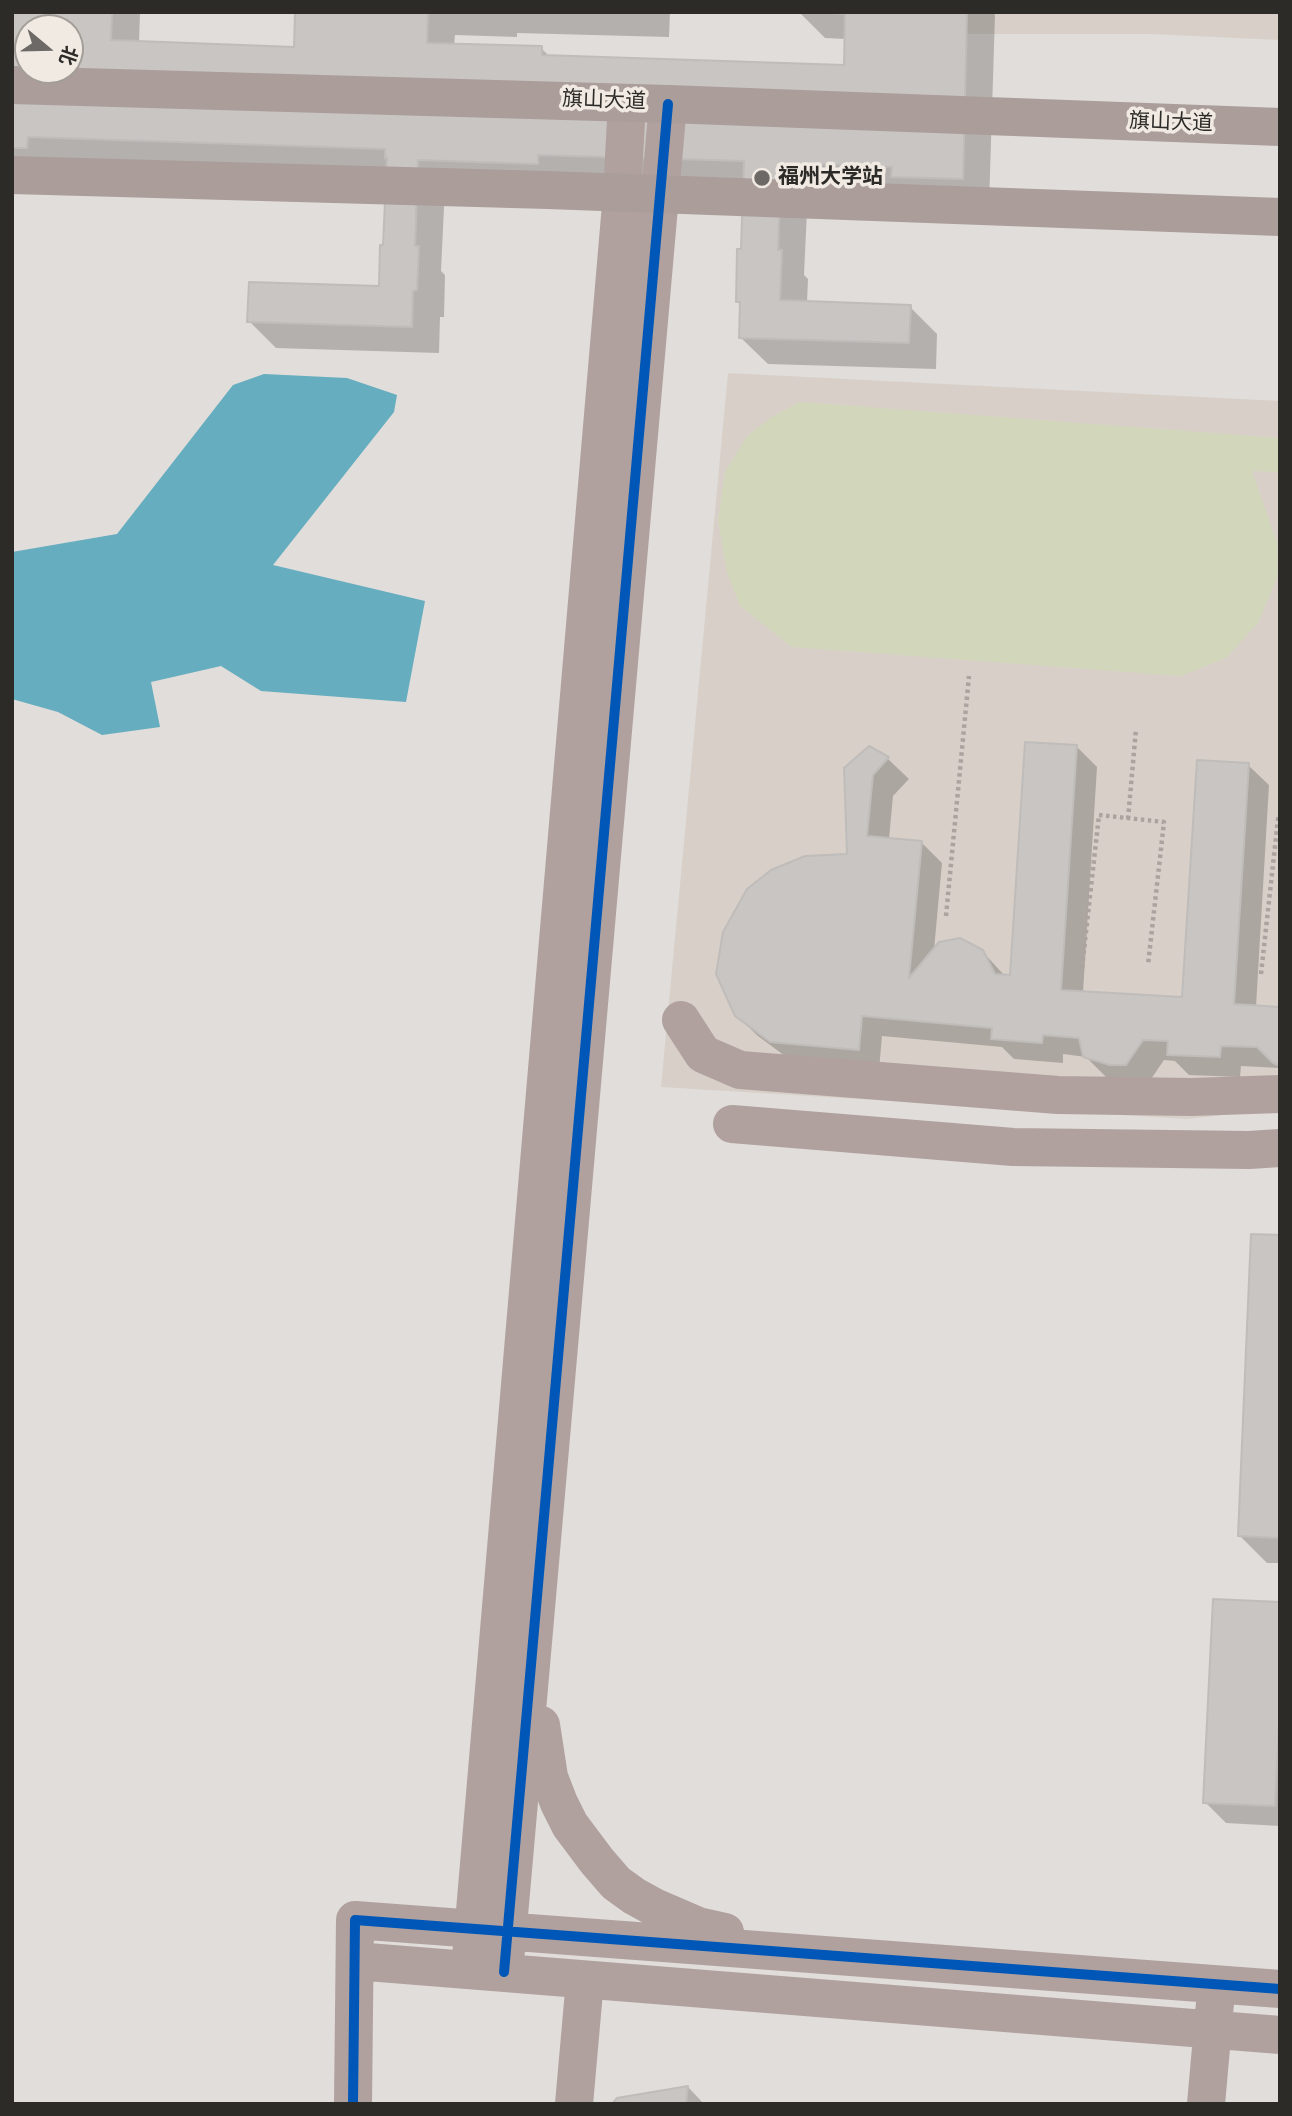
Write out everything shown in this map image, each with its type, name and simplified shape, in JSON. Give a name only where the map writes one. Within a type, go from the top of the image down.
[{"type":"highway","name":"旗山大道","points":[[12,85],[668,104],[1280,127]]},
{"type":"highway","points":[[12,175],[622,193],[1280,217]]},
{"type":"street","points":[[487,1971],[627,103]]},
{"type":"street","points":[[490,1930],[532,1661],[668,104]]},
{"type":"street","points":[[681,1020],[703,1054],[740,1070],[1058,1095],[1191,1097],[1280,1094]]},
{"type":"street","points":[[1191,1097],[1192,1149]]},
{"type":"street","points":[[732,1124],[1013,1147],[1280,1148]]},
{"type":"street","points":[[532,1661],[549,1777],[570,1825],[616,1883],[654,1907],[698,1926],[830,1955]]},
{"type":"street","points":[[353,2104],[355,1920],[1280,1989]]},
{"type":"street","points":[[355,1961],[1280,2035]]},
{"type":"street","points":[[574,2104],[585,1980]]},
{"type":"street","points":[[1206,2104],[1217,1984]]},
{"type":"path","points":[[946,916],[968,676]]},
{"type":"path","points":[[1128,819],[1136,729]]},
{"type":"path","points":[[1082,968],[1099,816],[1164,822],[1148,965]]},
{"type":"path","points":[[1261,974],[1280,819]]},
{"type":"shaded area","points":[[966,12],[1280,12],[1280,40],[1151,34],[965,34]]},
{"type":"shaded area","points":[[728,373],[1280,401],[1280,1109],[1187,1119],[661,1087]]},
{"type":"green space","points":[[800,402],[1280,438],[1280,472],[1252,471],[1277,543],[1278,576],[1258,623],[1226,658],[1181,676],[792,647],[740,606],[727,572],[718,520],[725,472],[748,435],[772,417]]},
{"type":"water","points":[[264,374],[347,378],[397,395],[394,412],[273,565],[425,601],[406,702],[261,691],[221,666],[151,682],[160,727],[102,735],[58,712],[12,699],[12,552],[117,534],[233,385]]},
{"type":"building","name":"福州大学站","points":[[12,12],[112,12],[111,40],[294,47],[295,12],[428,12],[427,43],[542,46],[542,55],[844,65],[845,14],[814,12],[967,12],[963,179],[891,177],[892,167],[781,163],[778,250],[782,250],[780,300],[911,305],[909,343],[739,338],[740,302],[736,302],[737,249],[741,249],[744,161],[538,155],[538,164],[418,160],[415,246],[419,246],[417,290],[413,291],[412,327],[247,322],[249,282],[379,286],[387,158],[385,149],[28,137],[27,148],[12,148]]},
{"type":"building","points":[[1025,742],[1077,745],[1061,990],[1182,997],[1197,760],[1249,763],[1234,1004],[1280,1007],[1280,1066],[1273,1063],[1257,1047],[1221,1046],[1220,1057],[1167,1055],[1168,1041],[1143,1040],[1126,1065],[1110,1065],[1083,1057],[1079,1038],[1043,1035],[1042,1043],[991,1039],[992,1028],[862,1016],[859,1050],[770,1042],[735,1016],[716,974],[723,932],[747,889],[771,870],[805,856],[847,854],[844,768],[869,746],[889,757],[873,775],[867,836],[922,841],[909,978],[939,942],[960,938],[983,950],[995,974],[1010,975]]},
{"type":"building","points":[[1251,1234],[1280,1235],[1280,1538],[1238,1536]]},
{"type":"building","points":[[1213,1599],[1280,1602],[1280,1703],[1275,1806],[1203,1803]]},
{"type":"building","points":[[688,2086],[686,2104],[612,2104],[617,2098]]},
{"type":"cycle path","points":[[504,1972],[668,104]]},
{"type":"cycle path","points":[[353,2104],[355,1920],[1280,1989]]},
{"type":"place","name":"福州大学站","points":[[762,178]]}]
